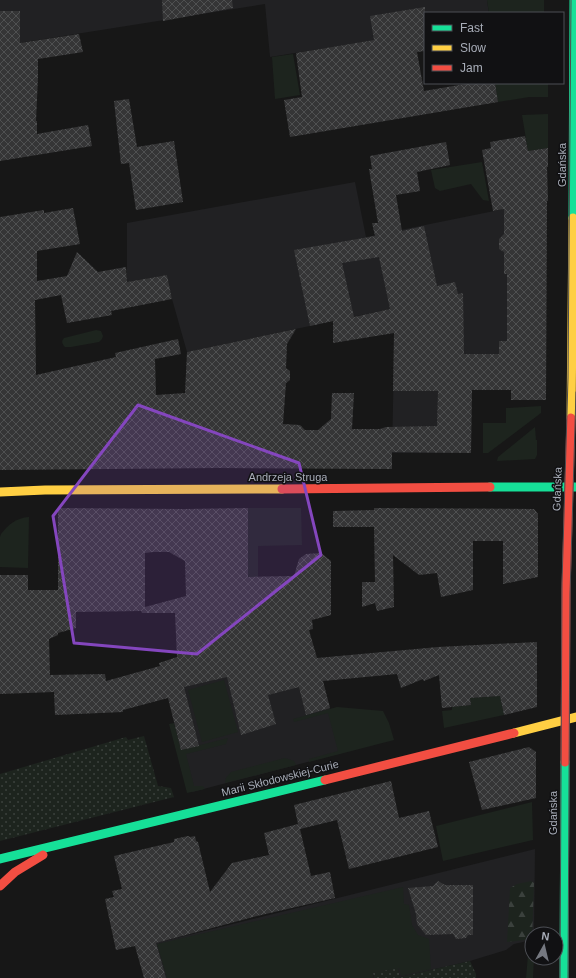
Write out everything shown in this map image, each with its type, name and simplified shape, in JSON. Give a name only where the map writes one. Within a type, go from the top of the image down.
[{"type":"street","name":"Gdańska","points":[[564,978],[566,590],[572,486],[574,0]]},
{"type":"street","points":[[572,394],[576,408]]},
{"type":"street","name":"Andrzeja Struga","points":[[0,492],[45,490],[572,486]]},
{"type":"street","points":[[566,721],[576,717]]},
{"type":"street","name":"Marii Skłodowskiej-Curie","points":[[0,859],[566,721]]},
{"type":"street","points":[[0,886],[26,865],[63,843]]},
{"type":"highlighted area","points":[[138,405],[299,463],[321,555],[197,654],[74,643],[53,516]]},
{"type":"shaded area","points":[[0,0],[487,0],[489,12],[424,12],[424,32],[270,57],[265,4],[0,46]]},
{"type":"shaded area","points":[[355,182],[366,237],[504,209],[545,369],[456,370],[455,453],[392,453],[395,308],[187,352],[167,275],[127,282],[127,223]]},
{"type":"shaded area","points":[[309,632],[342,753],[192,792],[163,674]]},
{"type":"shaded area","points":[[535,849],[534,926],[524,926],[524,942],[514,944],[506,950],[470,961],[400,977],[398,969],[373,974],[374,978],[157,978],[156,943]]},
{"type":"green space","points":[[487,0],[544,0],[544,12],[489,12]]},
{"type":"green space","points":[[293,54],[300,95],[275,99],[272,57]]},
{"type":"green space","points":[[495,84],[548,84],[548,97],[529,97],[498,102]]},
{"type":"green space","points":[[548,114],[548,148],[528,151],[522,115]]},
{"type":"green space","points":[[482,162],[489,201],[483,200],[471,184],[440,191],[435,188],[431,170]]},
{"type":"green space","points":[[96,330],[101,331],[103,336],[99,342],[71,347],[65,347],[63,344],[62,340],[64,338]]},
{"type":"green space","points":[[541,406],[541,413],[488,453],[483,453],[483,423],[506,423],[506,408]]},
{"type":"green space","points":[[535,427],[537,455],[535,459],[497,461],[498,457]]},
{"type":"green space","points":[[248,508],[301,508],[302,545],[258,546],[258,577],[248,577]]},
{"type":"green space","points":[[29,517],[28,568],[0,567],[1,534],[13,522]]},
{"type":"green space","points":[[224,680],[238,732],[202,742],[188,690]]},
{"type":"green space","points":[[500,696],[504,715],[444,728],[442,711],[452,710],[452,707],[471,705],[470,698]]},
{"type":"green space","points":[[337,707],[383,711],[389,723],[394,740],[309,762],[309,759],[338,751],[328,713],[294,722],[293,719]]},
{"type":"green space","points":[[174,723],[181,750],[228,738],[226,744],[186,754],[194,786],[203,786],[205,789],[187,793],[169,724]]},
{"type":"green space","points":[[144,736],[158,786],[171,788],[174,797],[0,841],[0,774],[126,737],[128,740]]},
{"type":"green space","points":[[285,758],[294,761],[296,765],[225,783],[226,778],[231,772]]},
{"type":"green space","points":[[532,802],[533,840],[443,861],[436,826]]},
{"type":"green space","points":[[531,881],[534,883],[532,926],[524,926],[524,940],[507,942],[510,888],[517,884]]},
{"type":"green space","points":[[403,887],[404,904],[409,905],[412,925],[418,935],[429,939],[431,969],[401,976],[399,968],[373,973],[373,978],[167,978],[157,944]]},
{"type":"green space","points":[[470,961],[476,974],[476,978],[374,978],[373,973],[398,968],[400,977]]},
{"type":"green space","points":[[527,966],[534,966],[533,978],[526,978]]},
{"type":"building","points":[[162,0],[232,0],[233,8],[163,21]]},
{"type":"building","points":[[425,7],[424,51],[417,52],[424,91],[465,84],[495,84],[498,102],[290,137],[284,100],[302,97],[296,53],[374,40],[370,16]]},
{"type":"building","points":[[0,11],[20,11],[20,43],[79,34],[83,52],[38,59],[37,134],[88,125],[92,146],[0,161]]},
{"type":"building","points":[[129,99],[137,147],[174,141],[183,202],[136,210],[129,163],[121,164],[114,101]]},
{"type":"building","points":[[525,136],[528,151],[548,148],[546,400],[511,400],[511,390],[472,390],[471,453],[392,452],[392,469],[217,468],[0,470],[0,217],[44,210],[44,213],[73,208],[80,244],[37,251],[37,281],[67,276],[77,252],[98,272],[126,267],[127,282],[167,275],[172,299],[111,311],[112,315],[67,323],[61,295],[35,300],[36,375],[116,357],[115,353],[178,339],[181,354],[155,359],[156,395],[185,393],[187,352],[296,329],[287,344],[286,368],[290,371],[290,380],[286,383],[283,424],[300,425],[305,430],[318,430],[331,419],[332,393],[354,393],[352,429],[437,426],[438,391],[393,391],[394,333],[333,343],[333,321],[310,326],[294,250],[375,236],[372,223],[378,223],[369,169],[372,169],[370,156],[446,142],[450,165],[417,172],[420,191],[396,195],[402,231],[424,226],[437,286],[455,282],[458,294],[463,293],[464,354],[499,354],[499,341],[507,341],[507,274],[504,274],[504,252],[499,249],[499,239],[504,234],[504,209],[493,211],[482,150],[491,148],[490,142]],"holes":[[[379,257],[390,309],[354,317],[342,263]]]},
{"type":"building","points":[[58,508],[248,508],[248,577],[294,576],[299,559],[306,554],[321,553],[331,561],[331,615],[312,620],[313,629],[309,630],[317,658],[438,647],[537,642],[537,707],[504,715],[500,696],[470,698],[471,705],[442,708],[439,675],[424,681],[423,679],[401,688],[397,674],[323,681],[330,708],[306,715],[299,687],[268,695],[276,724],[241,735],[227,677],[184,687],[199,746],[181,750],[168,698],[123,710],[123,712],[55,715],[54,692],[0,694],[0,575],[28,575],[28,590],[58,590]],"holes":[[[169,552],[185,561],[186,596],[145,607],[145,553]],[[141,611],[142,613],[175,613],[177,657],[159,663],[160,666],[106,681],[105,674],[50,675],[49,639],[58,635],[58,633],[76,628],[76,612]]]},
{"type":"building","points":[[374,508],[534,509],[538,514],[538,577],[503,584],[503,541],[473,541],[473,590],[441,597],[437,573],[419,575],[393,555],[394,607],[377,611],[375,603],[362,607],[362,582],[375,582],[374,527],[333,527],[333,511],[374,510]]},
{"type":"building","points":[[529,747],[536,752],[536,798],[482,810],[469,762]]},
{"type":"building","points":[[391,781],[399,818],[429,811],[438,847],[349,869],[337,820],[300,829],[311,876],[330,872],[335,898],[257,916],[156,943],[166,978],[144,978],[135,946],[116,950],[105,899],[114,897],[112,891],[122,889],[114,856],[174,842],[174,839],[195,836],[196,841],[198,842],[210,892],[232,863],[269,855],[264,833],[298,824],[294,805]]},
{"type":"building","points":[[438,881],[445,885],[473,885],[473,935],[468,935],[466,938],[456,939],[453,934],[426,935],[417,924],[416,914],[408,888],[433,886]]},
{"type":"tram line","points":[[560,978],[562,583],[568,378],[571,0]]},
{"type":"tram line","points":[[568,978],[570,594],[576,392]]},
{"type":"traffic: fast","points":[[573,218],[574,0]]},
{"type":"traffic: fast","points":[[490,487],[576,487]]},
{"type":"traffic: fast","points":[[564,978],[565,762]]},
{"type":"traffic: fast","points":[[0,859],[325,780]]},
{"type":"traffic: slow","points":[[571,418],[573,218]]},
{"type":"traffic: slow","points":[[0,492],[45,490],[282,489]]},
{"type":"traffic: slow","points":[[514,733],[576,717]]},
{"type":"traffic: jam","points":[[565,762],[566,590],[571,418]]},
{"type":"traffic: jam","points":[[282,489],[490,487]]},
{"type":"traffic: jam","points":[[325,780],[514,733]]},
{"type":"traffic: jam","points":[[0,886],[15,872],[43,855]]}]
